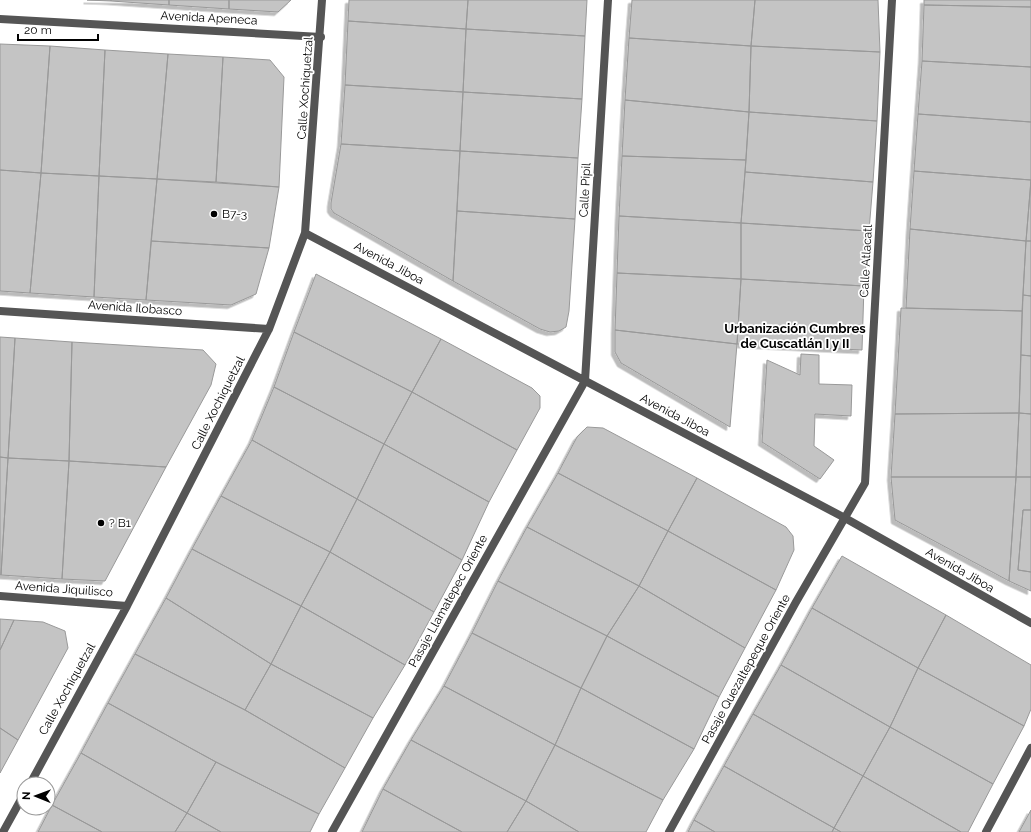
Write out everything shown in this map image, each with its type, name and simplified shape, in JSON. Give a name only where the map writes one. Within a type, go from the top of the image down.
[{"type":"street","name":"Calle Xochiquetzal","points":[[34,776],[127,606],[269,329],[306,233],[321,36],[322,0]]},
{"type":"street","name":"Calle Pipil","points":[[585,381],[608,0]]},
{"type":"street","name":"Calle Atlacatl","points":[[845,518],[865,484],[892,0]]},
{"type":"street","name":"Avenida Apeneca","points":[[0,19],[321,36]]},
{"type":"street","name":"Avenida Jiboa","points":[[306,233],[845,518],[1031,623]]},
{"type":"street","name":"Avenida Ilobasco","points":[[0,312],[269,329]]},
{"type":"street","name":"Pasaje Llamatepec Oriente","points":[[332,832],[585,381]]},
{"type":"street","name":"Pasaje Quezaltepeque Oriente","points":[[669,832],[796,602],[845,518]]},
{"type":"street","name":"Avenida Jiquilisco","points":[[0,596],[127,606]]},
{"type":"street","points":[[986,832],[1031,748]]},
{"type":"street","points":[[3,832],[16,808]]},
{"type":"building","points":[[87,0],[111,0],[111,1]]},
{"type":"building","points":[[169,0],[169,5],[111,1]]},
{"type":"building","points":[[169,0],[229,0],[229,9],[169,5]]},
{"type":"building","points":[[229,0],[291,0],[278,12],[229,9]]},
{"type":"building","points":[[349,0],[468,0],[466,29],[348,21]]},
{"type":"building","points":[[468,0],[587,0],[585,36],[466,29]]},
{"type":"building","points":[[632,0],[755,0],[751,46],[629,38]]},
{"type":"building","points":[[755,0],[878,0],[880,52],[751,46]]},
{"type":"building","points":[[924,0],[1031,0],[1031,7],[924,5]]},
{"type":"building","points":[[924,5],[1031,7],[1031,67],[922,61]]},
{"type":"building","points":[[348,21],[466,29],[463,92],[345,85]]},
{"type":"building","points":[[466,29],[585,36],[582,99],[463,92]]},
{"type":"building","points":[[629,38],[751,46],[749,112],[625,100]]},
{"type":"building","points":[[0,44],[50,46],[41,173],[0,170]]},
{"type":"building","points":[[50,46],[105,50],[99,176],[41,173]]},
{"type":"building","points":[[751,46],[880,52],[877,121],[749,112]]},
{"type":"building","points":[[105,50],[168,54],[157,179],[99,176]]},
{"type":"building","points":[[168,54],[223,57],[216,182],[157,179]]},
{"type":"building","points":[[223,57],[270,60],[284,77],[279,187],[216,182]]},
{"type":"building","points":[[922,61],[1031,67],[1031,122],[918,114]]},
{"type":"building","points":[[345,85],[463,92],[460,151],[341,144]]},
{"type":"building","points":[[463,92],[582,99],[578,158],[460,151]]},
{"type":"building","points":[[625,100],[749,112],[746,160],[622,156]]},
{"type":"building","points":[[749,112],[877,121],[873,182],[745,172]]},
{"type":"building","points":[[918,114],[1031,122],[1031,180],[914,171]]},
{"type":"building","points":[[341,144],[460,151],[453,281],[334,213],[331,209],[331,203]]},
{"type":"building","points":[[460,151],[578,158],[575,219],[457,211]]},
{"type":"building","points":[[622,156],[746,160],[741,223],[619,216]]},
{"type":"building","points":[[0,170],[41,173],[30,293],[0,291]]},
{"type":"building","points":[[914,171],[1031,180],[1026,241],[910,229]]},
{"type":"building","points":[[745,172],[873,182],[869,231],[741,223]]},
{"type":"building","points":[[41,173],[99,176],[94,297],[30,293]]},
{"type":"building","points":[[99,176],[157,179],[146,300],[94,297]]},
{"type":"building","name":"B7-3","points":[[157,179],[279,187],[269,248],[151,241]]},
{"type":"building","points":[[1031,180],[1031,241],[1026,241]]},
{"type":"building","points":[[457,211],[575,219],[569,311],[566,327],[559,331],[550,332],[540,329],[453,281]]},
{"type":"building","points":[[619,216],[741,223],[741,279],[617,273]]},
{"type":"building","points":[[741,223],[869,231],[864,286],[741,279]]},
{"type":"building","points":[[910,229],[1026,241],[1022,311],[906,308]]},
{"type":"building","points":[[151,241],[269,248],[256,294],[231,305],[146,300]]},
{"type":"building","points":[[1026,241],[1031,241],[1031,296],[1023,295]]},
{"type":"building","points":[[617,273],[741,279],[737,344],[615,330]]},
{"type":"building","points":[[316,274],[441,339],[412,392],[294,332]]},
{"type":"building","points":[[741,279],[864,286],[862,350],[737,344]]},
{"type":"building","points":[[1023,295],[1031,296],[1031,356],[1021,355]]},
{"type":"building","points":[[901,308],[1022,311],[1019,413],[895,414]]},
{"type":"building","points":[[615,330],[737,344],[730,427],[621,363],[615,352]]},
{"type":"building","points":[[294,332],[412,392],[384,444],[274,387]]},
{"type":"building","points":[[0,337],[15,338],[8,458],[0,457]]},
{"type":"building","points":[[15,338],[72,342],[69,461],[8,458]]},
{"type":"building","points":[[441,339],[532,388],[540,396],[540,408],[517,450],[412,392]]},
{"type":"building","points":[[72,342],[203,350],[216,364],[211,385],[166,467],[69,461]]},
{"type":"building","points":[[801,354],[819,355],[819,384],[852,385],[851,416],[815,414],[814,446],[834,460],[820,479],[762,442],[767,360],[800,375]]},
{"type":"building","points":[[1021,355],[1031,356],[1031,414],[1019,413]]},
{"type":"building","points":[[274,387],[384,444],[357,499],[252,440]]},
{"type":"building","points":[[412,392],[517,450],[489,502],[384,444]]},
{"type":"building","points":[[1019,413],[1016,477],[891,477],[895,414]]},
{"type":"building","points":[[1019,413],[1031,414],[1031,477],[1016,477]]},
{"type":"building","points":[[587,427],[603,428],[697,478],[668,531],[558,473],[577,437]]},
{"type":"building","points":[[252,440],[357,499],[330,552],[221,496]]},
{"type":"building","points":[[384,444],[489,502],[462,560],[357,499]]},
{"type":"building","points":[[0,457],[8,458],[1,575],[0,575]]},
{"type":"building","points":[[8,458],[69,461],[62,579],[1,575]]},
{"type":"building","name":"? B1","points":[[69,461],[166,467],[105,581],[62,579]]},
{"type":"building","points":[[558,473],[668,531],[639,586],[527,527]]},
{"type":"building","points":[[891,477],[1016,477],[1009,581],[895,520]]},
{"type":"building","points":[[1016,477],[1031,477],[1031,510],[1023,510],[1018,570],[1031,572],[1031,591],[1009,581]]},
{"type":"building","points":[[697,478],[786,527],[793,536],[794,550],[776,590],[668,531]]},
{"type":"building","points":[[221,496],[330,552],[301,606],[192,549]]},
{"type":"building","points":[[357,499],[462,560],[434,612],[330,552]]},
{"type":"building","points":[[1023,510],[1031,510],[1031,572],[1018,570]]},
{"type":"building","points":[[527,527],[639,586],[607,636],[498,581]]},
{"type":"building","points":[[668,531],[776,590],[745,648],[639,586]]},
{"type":"building","points":[[192,549],[301,606],[271,664],[166,598]]},
{"type":"building","points":[[330,552],[434,612],[405,665],[301,606]]},
{"type":"building","points":[[842,556],[946,615],[918,668],[812,608]]},
{"type":"building","points":[[498,581],[607,636],[581,688],[472,633]]},
{"type":"building","points":[[639,586],[745,648],[719,697],[607,636]]},
{"type":"building","points":[[166,598],[271,664],[245,710],[135,654]]},
{"type":"building","points":[[301,606],[405,665],[373,718],[271,664]]},
{"type":"building","points":[[812,608],[918,668],[890,727],[781,665]]},
{"type":"building","points":[[946,615],[1031,665],[1031,709],[1024,726],[918,668]]},
{"type":"building","points":[[0,619],[14,620],[0,650]]},
{"type":"building","points":[[14,620],[43,622],[65,631],[68,648],[18,740],[0,728],[0,650]]},
{"type":"building","points":[[472,633],[581,688],[555,745],[444,686]]},
{"type":"building","points":[[607,636],[719,697],[694,749],[581,688]]},
{"type":"building","points":[[135,654],[245,710],[345,768],[319,814],[216,762],[108,703]]},
{"type":"building","points":[[271,664],[373,718],[345,768],[245,710]]},
{"type":"building","points":[[781,665],[890,727],[863,776],[753,714]]},
{"type":"building","points":[[918,668],[1024,726],[993,784],[890,727]]},
{"type":"building","points":[[444,686],[555,745],[526,801],[411,740]]},
{"type":"building","points":[[581,688],[694,749],[663,800],[555,745]]},
{"type":"building","points":[[108,703],[216,762],[187,813],[81,753]]},
{"type":"building","points":[[753,714],[863,776],[834,828],[724,766]]},
{"type":"building","points":[[890,727],[993,784],[968,832],[961,832],[863,776]]},
{"type":"building","points":[[0,728],[18,740],[0,773]]},
{"type":"building","points":[[411,740],[526,801],[507,832],[462,832],[383,789]]},
{"type":"building","points":[[555,745],[663,800],[646,832],[579,832],[526,801]]},
{"type":"building","points":[[81,753],[187,813],[175,832],[102,832],[56,807],[56,798]]},
{"type":"building","points":[[216,762],[319,814],[310,832],[221,832],[187,813]]},
{"type":"building","points":[[724,766],[834,828],[832,832],[715,832],[694,820]]},
{"type":"building","points":[[863,776],[961,832],[841,832],[834,828]]},
{"type":"building","points":[[383,789],[462,832],[362,832]]},
{"type":"building","points":[[526,801],[579,832],[507,832]]},
{"type":"building","points":[[56,807],[102,832],[38,832],[46,816],[56,816]]},
{"type":"building","points":[[1031,810],[1031,832],[1019,832]]},
{"type":"building","points":[[187,813],[221,832],[175,832]]},
{"type":"building","points":[[694,820],[715,832],[688,832]]},
{"type":"building","points":[[834,828],[841,832],[832,832]]},
{"type":"place","name":"B7-3","points":[[214,214]]},
{"type":"place","name":"? B1","points":[[101,523]]},
{"type":"district","name":"Urbanización Cumbres de Cuscatlán I y II","points":[[795,336]]}]
